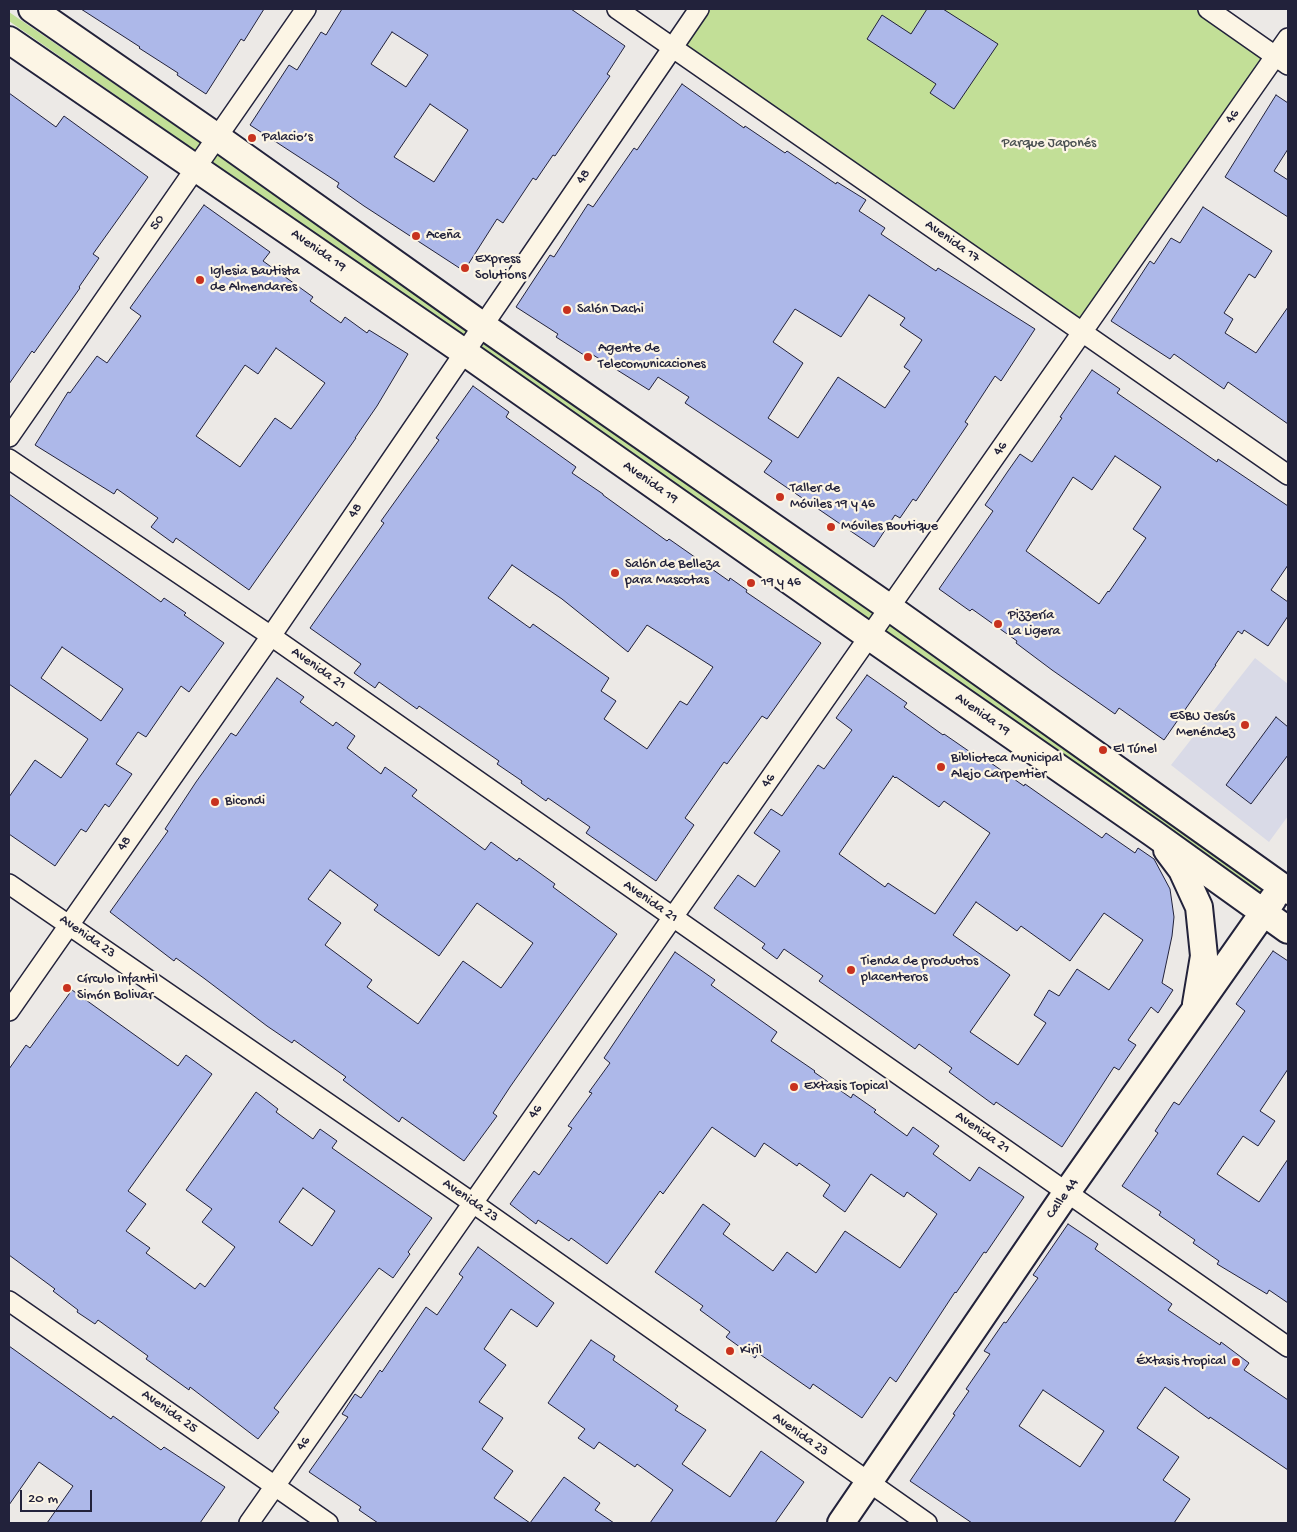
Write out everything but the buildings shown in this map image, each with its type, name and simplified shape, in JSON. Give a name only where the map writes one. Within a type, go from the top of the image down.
[{"type":"main road","points":[[32,9],[217,137],[482,325],[1286,884]]},
{"type":"main road","name":"Avenida 19","points":[[9,40],[464,352],[1154,834],[1288,930]]},
{"type":"main road","points":[[1154,834],[1182,870],[1199,907],[1204,956],[1195,1010]]},
{"type":"main road","name":"Calle 44","points":[[841,1523],[1068,1192],[1286,884]]},
{"type":"street","name":"50","points":[[9,437],[306,9]]},
{"type":"street","name":"Avenida 17","points":[[617,9],[1288,475]]},
{"type":"street","name":"48","points":[[9,1011],[271,636],[699,9]]},
{"type":"street","points":[[1208,9],[1282,60]]},
{"type":"street","name":"46","points":[[249,1523],[1082,332],[1282,60],[1288,38]]},
{"type":"street","name":"Avenida 21","points":[[9,459],[271,636],[1288,1347]]},
{"type":"street","name":"Avenida 23","points":[[9,884],[473,1203],[927,1523]]},
{"type":"street","name":"Avenida 25","points":[[9,1300],[328,1523]]},
{"type":"shaded area","name":"ESBU Jesús Menéndez","points":[[1255,658],[1288,684],[1288,816],[1269,842],[1171,765]]},
{"type":"green space","name":"Parque Japonés","points":[[699,9],[1208,9],[1276,56],[1082,332],[672,47]]},
{"type":"green space","points":[[9,12],[201,143],[196,151],[9,21]]},
{"type":"green space","points":[[216,153],[467,331],[464,336],[211,161]]},
{"type":"green space","points":[[482,342],[874,614],[870,621],[479,346]]},
{"type":"green space","points":[[889,624],[1263,889],[1260,894],[1108,785],[885,631]]},
{"type":"place","name":"Palacio’s","points":[[252,138]]},
{"type":"place","name":"Aceña","points":[[416,236]]},
{"type":"place","name":"Express Solutions","points":[[465,268]]},
{"type":"place","name":"Iglesia Bautista de Almendares","points":[[200,280]]},
{"type":"place","name":"Salón Dachi","points":[[567,310]]},
{"type":"place","name":"Agente de Telecomunicaciones","points":[[588,357]]},
{"type":"place","name":"Taller de Móviles 19 y 46","points":[[780,497]]},
{"type":"place","name":"Móviles Boutique","points":[[831,527]]},
{"type":"place","name":"Salón de Belleza para Mascotas","points":[[615,573]]},
{"type":"place","name":"19 y 46","points":[[751,583]]},
{"type":"place","name":"Pizzería La Ligera","points":[[998,624]]},
{"type":"place","name":"ESBU Jesús Menéndez","points":[[1245,725]]},
{"type":"place","name":"El Túnel","points":[[1103,750]]},
{"type":"place","name":"Biblioteca Municipal Alejo Carpentier","points":[[941,767]]},
{"type":"place","name":"Bicondi","points":[[215,802]]},
{"type":"place","name":"Tienda de productos placenteros","points":[[851,970]]},
{"type":"place","name":"Círculo Infantil Simón Bolivar","points":[[67,988]]},
{"type":"place","name":"Extasis Topical","points":[[794,1087]]},
{"type":"place","name":"Kiril","points":[[730,1351]]},
{"type":"place","name":"Éxtasis tropical","points":[[1236,1362]]}]
